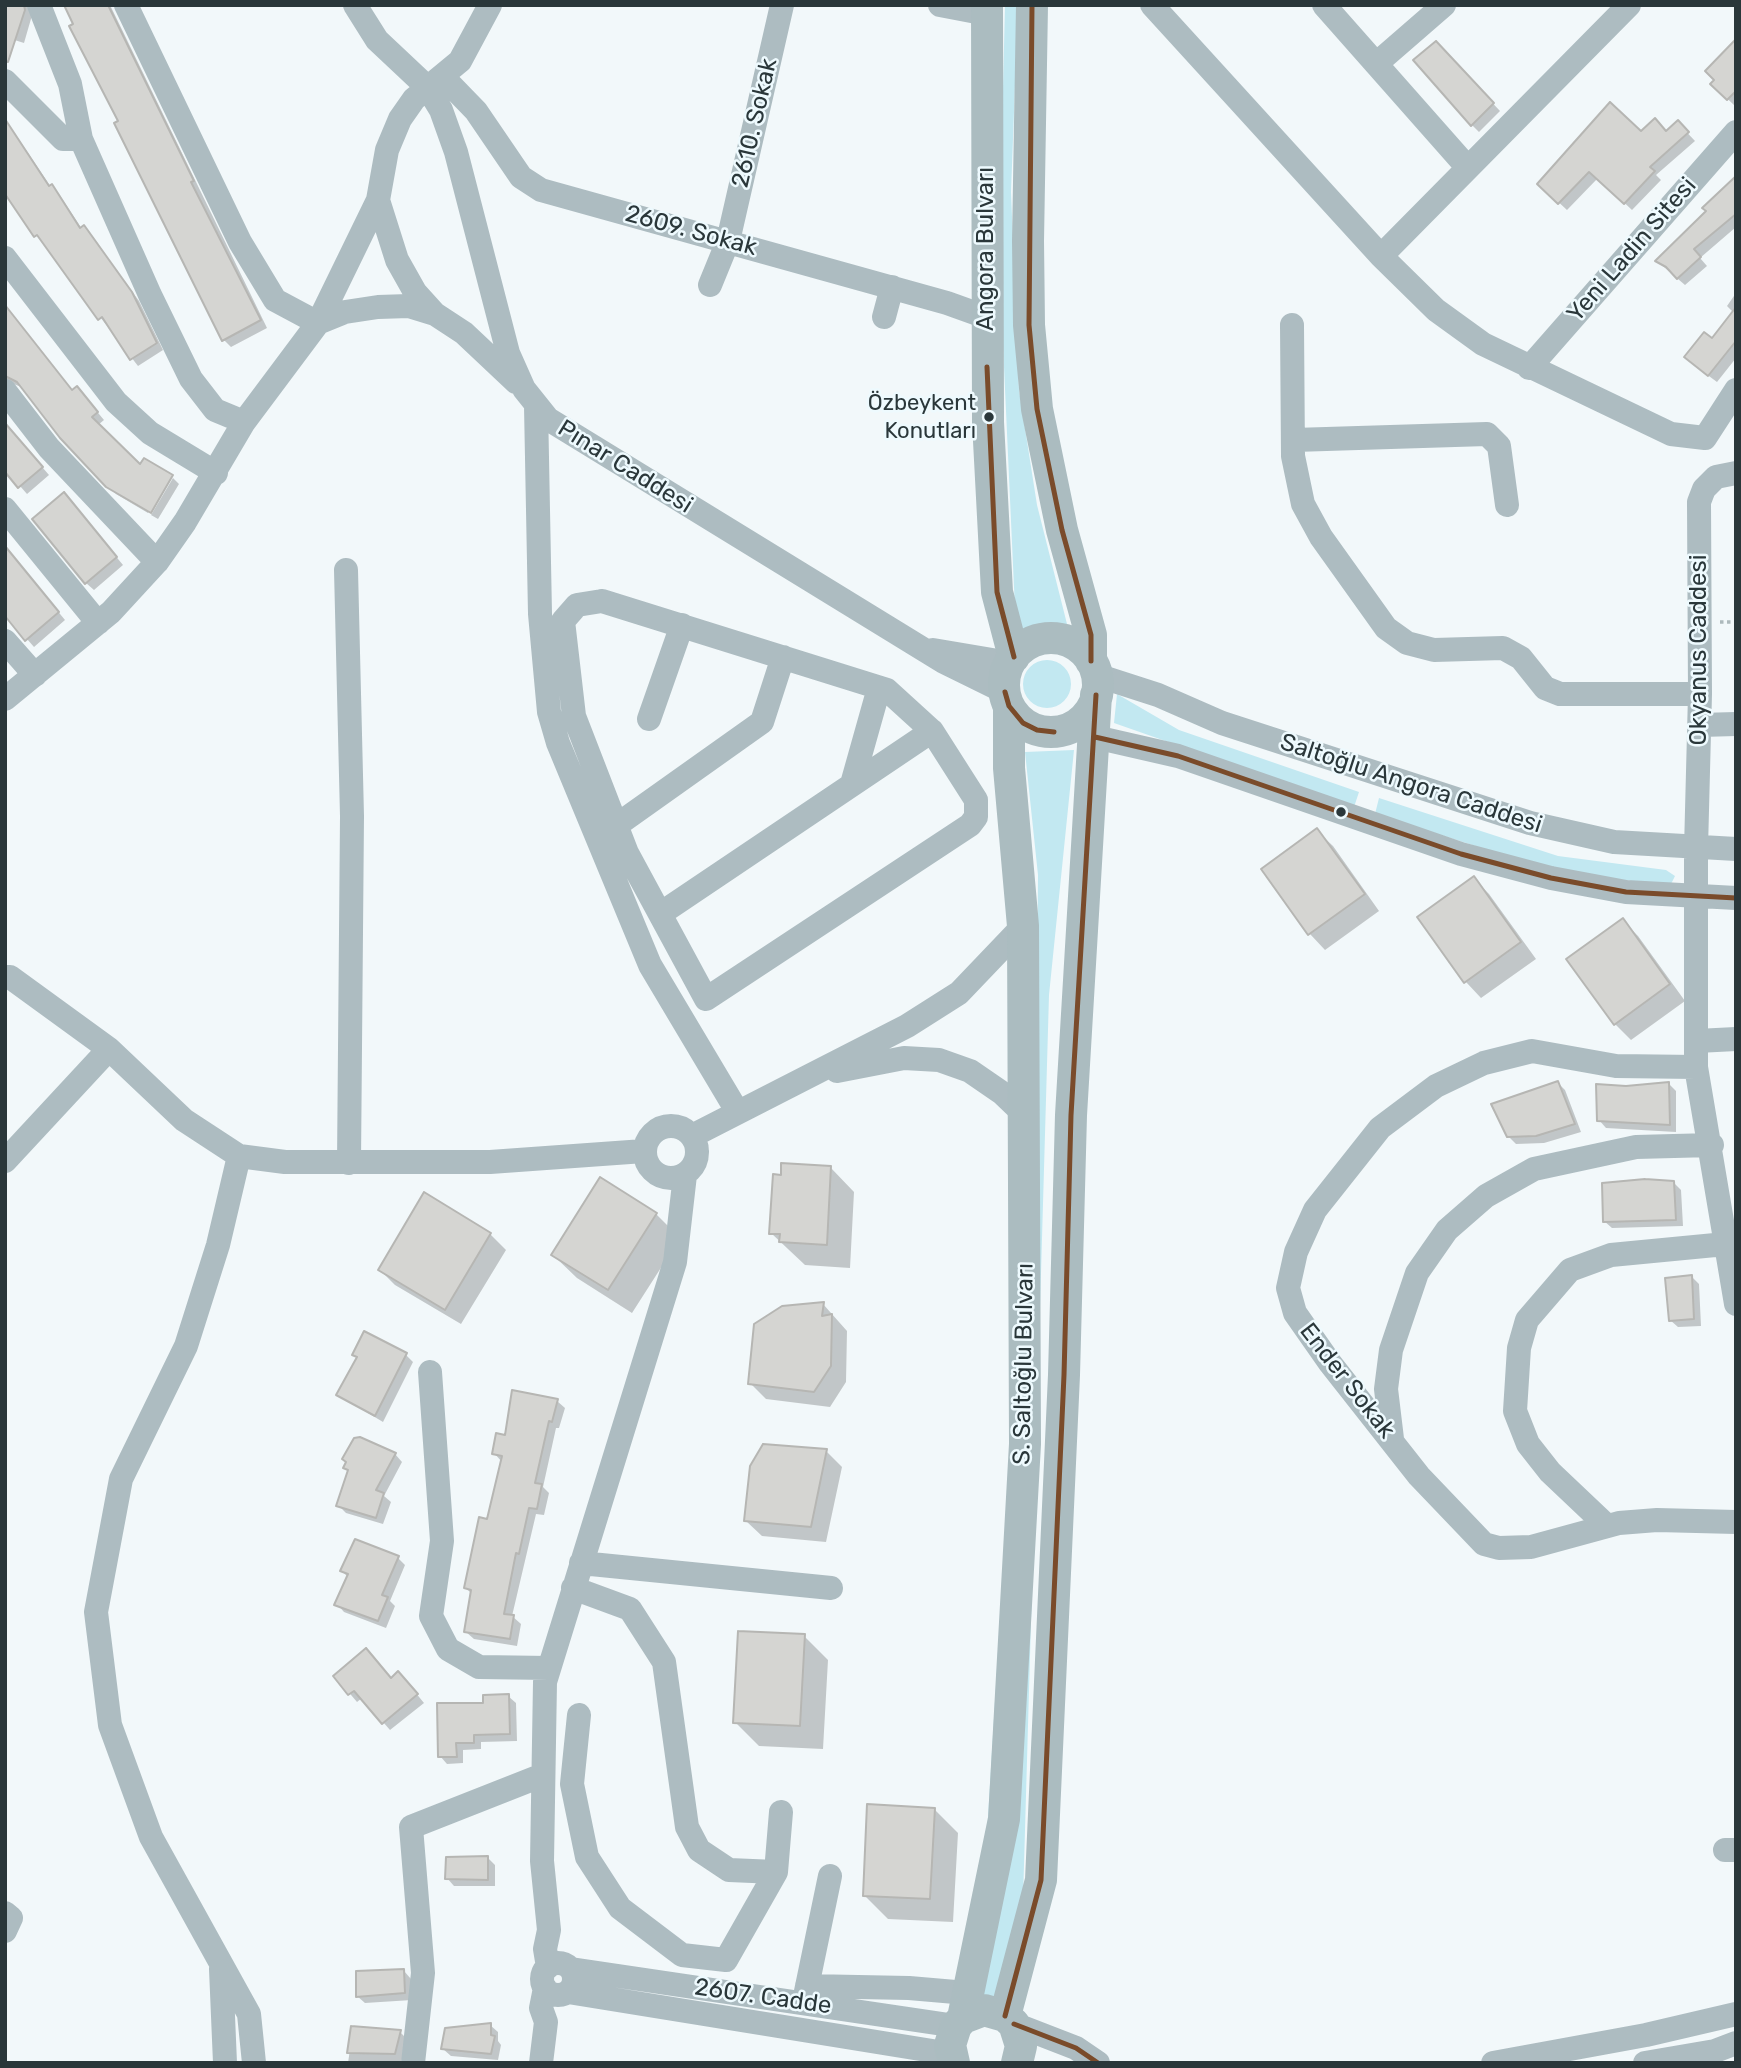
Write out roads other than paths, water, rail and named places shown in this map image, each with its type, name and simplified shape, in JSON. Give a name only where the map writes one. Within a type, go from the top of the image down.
[{"type":"main road","name":"Angora Bulvarı","points":[[1032,5],[1029,325],[1037,409],[1062,530],[1091,635],[1094,677]]},
{"type":"main road","name":"Angora Bulvarı","points":[[987,9],[986,317],[997,592],[1009,679]]},
{"type":"main road","points":[[1052,639],[1073,644],[1094,677],[1083,720],[1069,729],[1054,733],[1030,727],[1017,718],[1009,679],[1031,643],[1052,639]]},
{"type":"main road","name":"S. Saltoğlu Bulvarı","points":[[1017,2063],[1021,2046],[1010,2020],[1041,1880],[1064,1375],[1071,1115],[1083,887],[1095,737],[1094,677]]},
{"type":"main road","name":"S. Saltoğlu Bulvarı","points":[[958,2031],[1004,1819],[1025,1444],[1026,1115],[1023,926],[1009,768],[1009,679]]},
{"type":"main road","points":[[958,2031],[984,2010],[1010,2020]]},
{"type":"street","points":[[39,5],[70,83],[82,139],[150,295],[191,379],[215,410],[244,422]]},
{"type":"street","points":[[127,5],[240,242],[275,300],[318,323]]},
{"type":"street","name":"Pınar Caddesi","points":[[355,5],[377,40],[435,82],[508,353],[530,398],[562,430],[965,675],[1009,679]]},
{"type":"street","points":[[5,699],[98,623],[157,562],[216,473],[244,422],[318,323],[379,200],[387,150],[400,119],[467,51],[490,5]]},
{"type":"street","name":"2610. Sokak","points":[[710,285],[728,241],[782,5]]},
{"type":"street","points":[[940,5],[987,9]]},
{"type":"street","points":[[1152,5],[1381,256],[1436,310],[1483,344],[1529,368],[1671,434],[1705,438]]},
{"type":"street","points":[[1324,5],[1468,168]]},
{"type":"street","points":[[1376,64],[1444,5]]},
{"type":"street","points":[[1381,256],[1629,5]]},
{"type":"street","points":[[5,81],[63,139],[82,139]]},
{"type":"street","name":"2609. Sokak","points":[[435,82],[475,111],[510,165],[530,185],[541,190],[892,287],[986,317]]},
{"type":"street","name":"Yeni Ladin Sitesi","points":[[1529,368],[1736,132]]},
{"type":"street","points":[[379,200],[397,260],[415,292],[435,314],[464,333],[530,398],[552,615],[574,716],[627,853],[706,999],[970,825],[976,817],[976,800],[932,731],[887,690],[602,601],[577,605],[552,615]]},
{"type":"street","points":[[5,258],[116,402],[150,433],[216,473]]},
{"type":"street","points":[[884,317],[892,287]]},
{"type":"street","points":[[318,323],[345,312],[378,307],[409,306],[435,314]]},
{"type":"street","points":[[1292,325],[1293,456],[1303,504],[1321,537],[1386,628],[1407,643],[1434,650],[1503,648],[1521,658],[1545,688],[1559,694],[1700,694]]},
{"type":"street","points":[[1705,438],[1736,390]]},
{"type":"street","points":[[5,391],[49,448],[157,562]]},
{"type":"street","points":[[1294,440],[1487,434],[1499,446],[1507,505]]},
{"type":"street","points":[[1705,438],[1726,475]]},
{"type":"street","name":"Okyanus Caddesi","points":[[1726,475],[1703,489],[1699,502],[1700,725],[1696,849],[1696,1067],[1730,1243],[1736,1304]]},
{"type":"street","points":[[5,509],[98,623]]},
{"type":"street","points":[[346,570],[352,816],[349,1163]]},
{"type":"street","points":[[552,615],[549,712],[570,776],[650,965],[737,1111]]},
{"type":"street","points":[[649,719],[682,625]]},
{"type":"street","points":[[5,641],[35,675]]},
{"type":"street","points":[[617,825],[762,722],[783,657]]},
{"type":"street","name":"Saltoğlu Angora Caddesi","points":[[1094,677],[1158,695],[1222,723],[1510,817],[1614,842],[1696,849],[1736,849]]},
{"type":"street","points":[[852,784],[879,688]]},
{"type":"street","points":[[1700,725],[1736,724]]},
{"type":"street","points":[[660,914],[932,731]]},
{"type":"street","name":"Saltoğlu Angora Caddesi","points":[[1095,737],[1159,750],[1461,854],[1551,878],[1613,890],[1736,898]]},
{"type":"street","points":[[692,1136],[907,1026],[959,993],[1023,926]]},
{"type":"street","points":[[7,975],[109,1049],[184,1120],[239,1156],[285,1162],[490,1162],[645,1151]]},
{"type":"street","points":[[1697,1041],[1736,1039]]},
{"type":"street","points":[[5,1161],[109,1049]]},
{"type":"street","name":"Ender Sokak","points":[[1696,1067],[1616,1066],[1532,1051],[1484,1063],[1436,1086],[1380,1128],[1315,1210],[1296,1252],[1287,1288],[1295,1312],[1419,1476],[1484,1544],[1499,1548],[1531,1546],[1607,1526],[1657,1520],[1736,1522]]},
{"type":"street","points":[[809,1077],[904,1058],[939,1060],[970,1071],[1002,1093],[1026,1115]]},
{"type":"street","points":[[677,1126],[692,1136],[698,1153],[692,1170],[685,1175],[669,1179],[654,1173],[645,1159],[645,1151],[652,1134],[659,1129],[677,1126]]},
{"type":"street","points":[[1392,1439],[1386,1389],[1391,1350],[1418,1273],[1447,1230],[1486,1196],[1534,1169],[1636,1147],[1712,1145]]},
{"type":"street","points":[[239,1156],[218,1245],[186,1346],[121,1479],[96,1612],[110,1725],[151,1837],[249,2014],[254,2063]]},
{"type":"street","points":[[541,2063],[546,2022],[558,1979],[562,1947],[549,1930],[541,1861],[545,1682],[674,1262],[685,1175]]},
{"type":"street","points":[[1607,1526],[1550,1472],[1528,1444],[1515,1411],[1516,1379],[1527,1320],[1570,1270],[1611,1255],[1730,1243]]},
{"type":"street","points":[[430,1372],[442,1541],[431,1616],[448,1649],[479,1667],[549,1668]]},
{"type":"street","points":[[581,1563],[831,1588]]},
{"type":"street","points":[[573,1588],[630,1609],[664,1662],[687,1826],[699,1850],[729,1870],[776,1872]]},
{"type":"street","points":[[579,1715],[572,1784],[587,1857],[620,1909],[682,1955],[726,1959],[776,1872],[781,1812]]},
{"type":"street","points":[[413,2063],[422,1973],[411,1826],[543,1775]]},
{"type":"street","points":[[800,2030],[830,1876]]},
{"type":"street","points":[[5,1913],[11,1918],[5,1931]]},
{"type":"street","points":[[220,1963],[225,2063]]},
{"type":"street","name":"2607. Cadde","points":[[558,1979],[805,1995],[958,2031]]},
{"type":"street","name":"2607. Cadde","points":[[558,1979],[800,2030],[958,2031]]},
{"type":"street","points":[[805,1995],[958,2031]]},
{"type":"street","points":[[1493,2063],[1646,2035],[1736,2014]]},
{"type":"street","points":[[1010,2020],[1076,2048],[1098,2063]]},
{"type":"street","points":[[1645,2063],[1715,2051],[1736,2043]]},
{"type":"place","name":"Özbeykent Konutları","points":[[989,417]]}]
